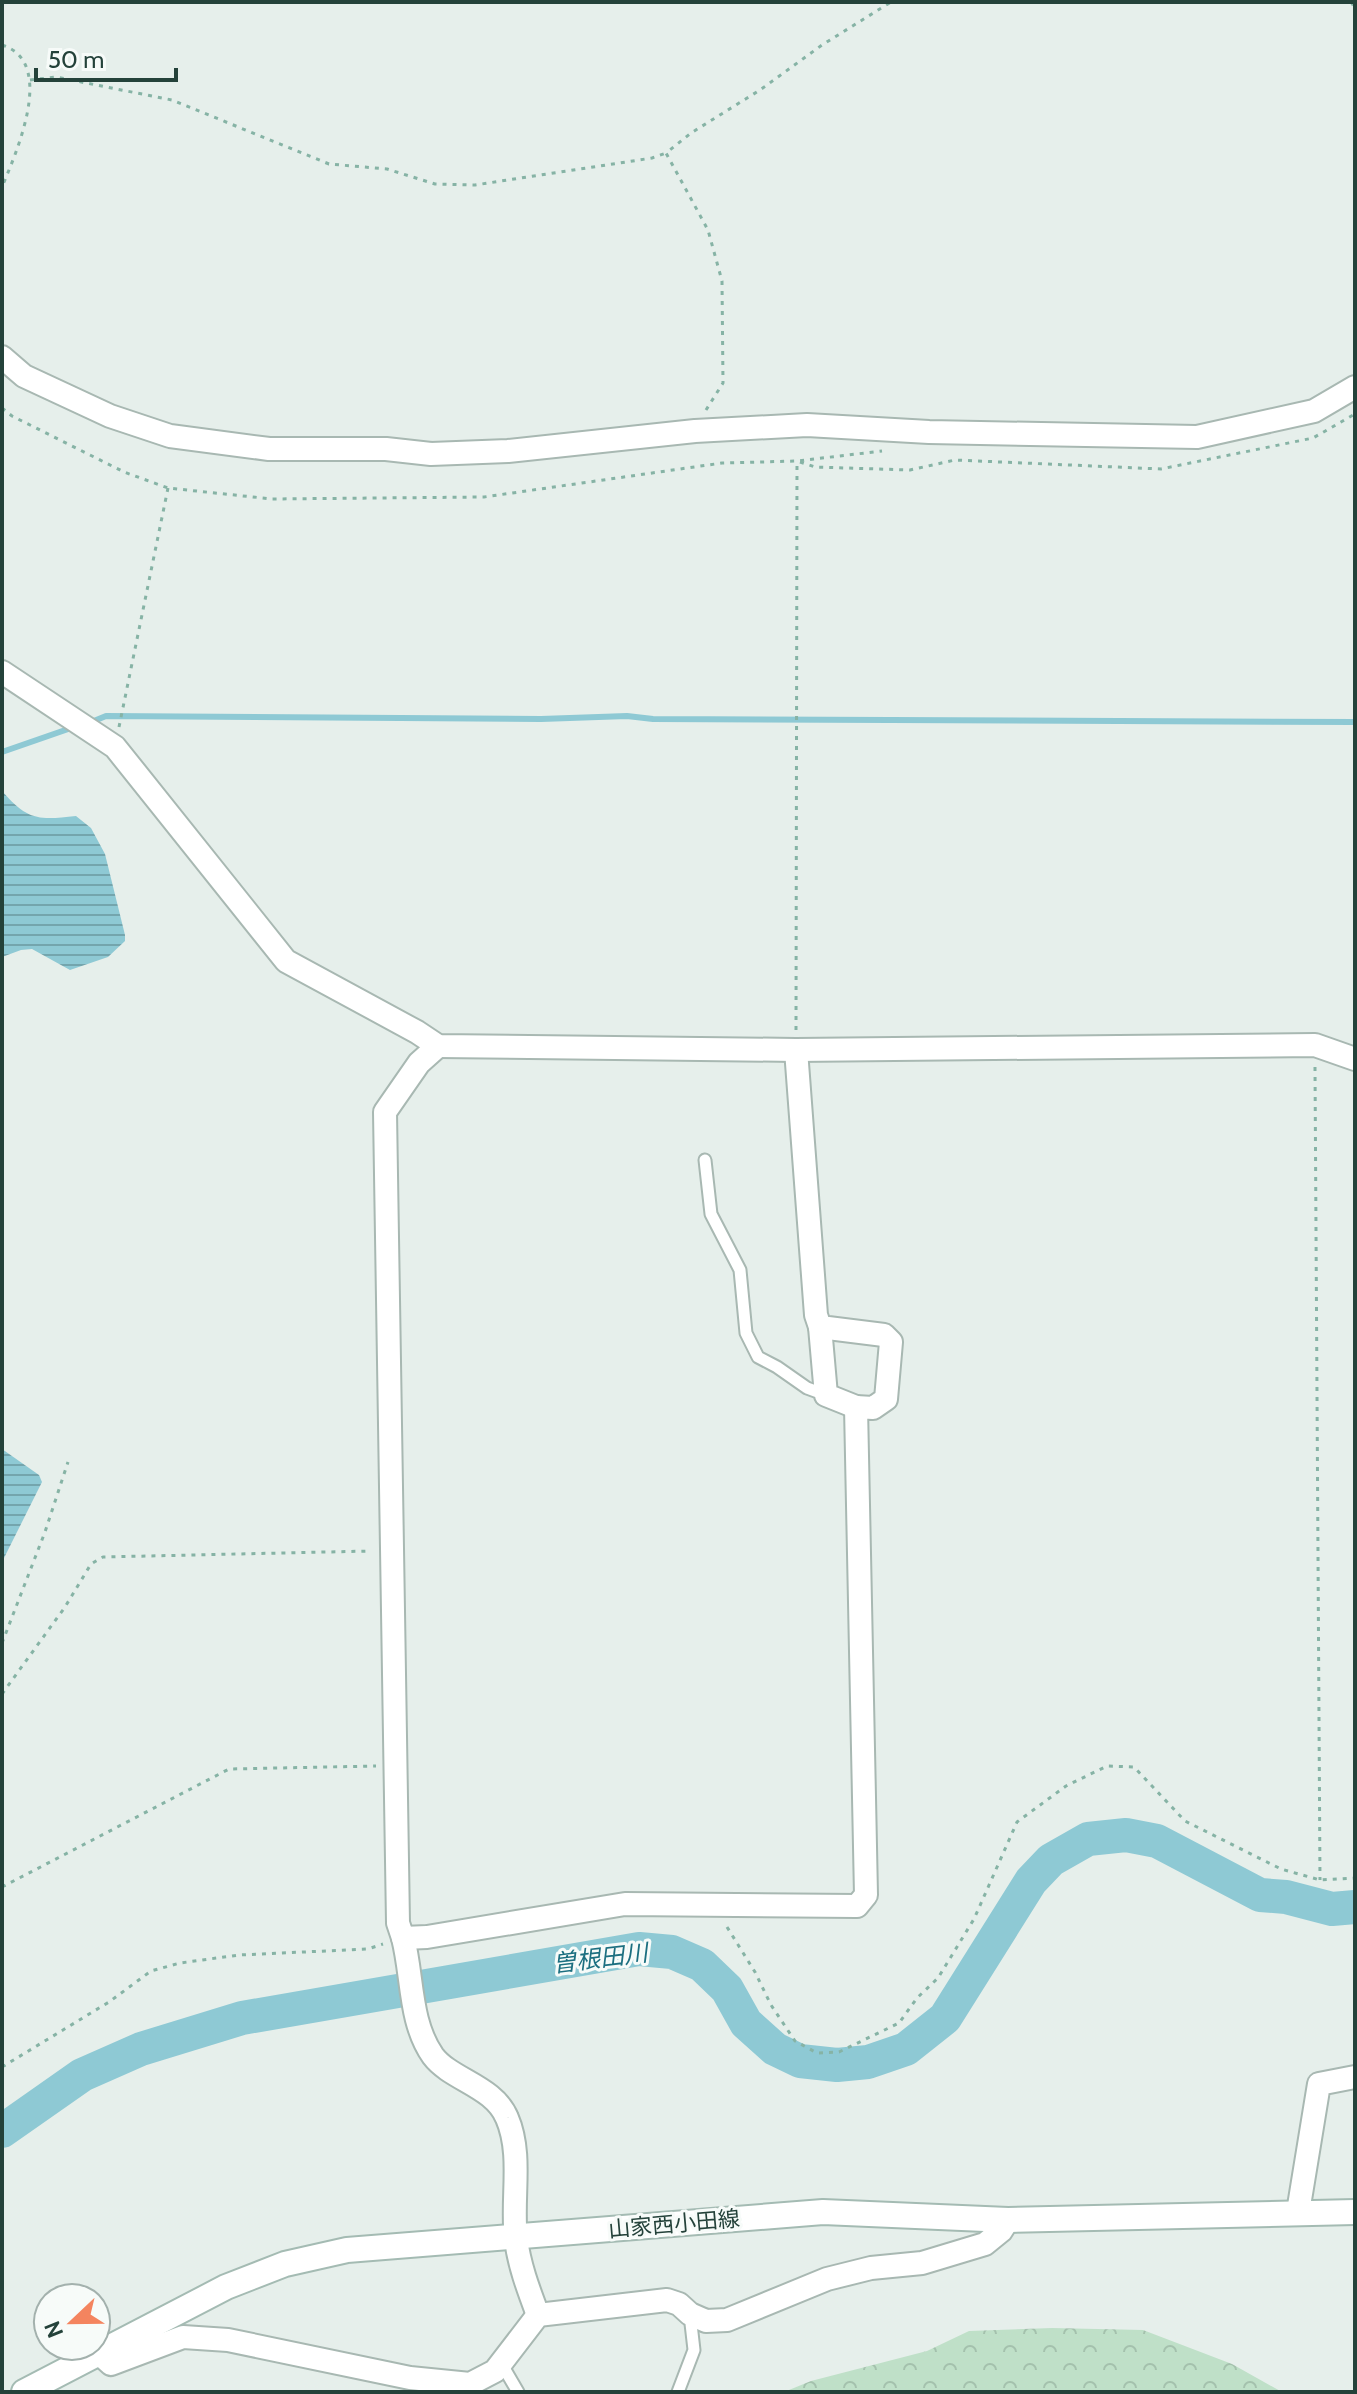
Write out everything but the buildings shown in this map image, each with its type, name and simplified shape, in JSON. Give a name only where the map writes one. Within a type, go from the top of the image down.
[{"type":"main road","name":"山家西小田線","points":[[112,2349],[226,2287],[285,2264],[347,2250],[823,2212],[1008,2220],[1355,2212]]},
{"type":"main road","name":"山家西小田線","points":[[24,2392],[86,2362]]},
{"type":"street","points":[[2,357],[24,376],[110,416],[170,436],[253,447],[386,449],[431,454],[508,451],[695,431],[807,425],[929,432],[1197,437],[1314,411],[1355,387]]},
{"type":"street","points":[[2,672],[115,747],[286,961],[438,1046],[796,1050],[1315,1045],[1355,1059]]},
{"type":"street","points":[[438,1046],[419,1063],[385,1112],[398,1923],[416,2018],[435,2058],[491,2097],[506,2114],[513,2136],[515,2237],[538,2315]]},
{"type":"street","points":[[796,1050],[814,1299],[820,1327],[826,1395],[856,1407],[873,1408],[886,1399],[891,1342],[884,1335],[820,1327]]},
{"type":"street","points":[[404,1945],[427,1937],[625,1904],[857,1906],[866,1895],[856,1407]]},
{"type":"street","points":[[1298,2212],[1319,2084],[1355,2077]]},
{"type":"street","points":[[109,2362],[111,2364],[183,2337],[213,2339],[470,2388],[495,2371],[538,2315],[667,2300],[706,2321],[727,2320],[827,2279],[871,2268],[935,2259],[985,2244],[1008,2220]]},
{"type":"lane","points":[[705,1160],[711,1214],[740,1270],[746,1333],[758,1357],[807,1388],[826,1395]]},
{"type":"lane","points":[[678,2392],[694,2350],[690,2314]]},
{"type":"lane","points":[[501,2363],[518,2392]]},
{"type":"path","points":[[30,80],[56,77],[172,100],[329,164],[387,169],[435,184],[475,185],[652,158],[666,153],[822,45],[891,2]]},
{"type":"path","points":[[1351,2],[1355,8]]},
{"type":"path","points":[[2,45],[22,57],[30,80],[25,132],[2,187]]},
{"type":"path","points":[[666,153],[708,230],[722,281],[723,383],[695,431]]},
{"type":"path","points":[[2,408],[12,416],[124,472],[168,488],[272,499],[484,497],[722,463],[797,461],[882,451]]},
{"type":"path","points":[[797,461],[815,467],[910,470],[955,460],[1161,469],[1313,438],[1355,414]]},
{"type":"path","points":[[796,1050],[797,461]]},
{"type":"path","points":[[115,747],[168,488]]},
{"type":"path","points":[[1315,1045],[1320,1880]]},
{"type":"path","points":[[2,1643],[68,1462]]},
{"type":"path","points":[[2,1694],[65,1607],[91,1564],[103,1557],[392,1551]]},
{"type":"path","points":[[2,1887],[229,1769],[395,1766]]},
{"type":"path","points":[[708,1903],[735,1937],[771,2005],[795,2041],[817,2053],[839,2052],[899,2023],[917,1998],[938,1978],[974,1919],[1017,1822],[1066,1786],[1107,1766],[1134,1767],[1185,1821],[1281,1869],[1320,1880],[1355,1878]]},
{"type":"path","points":[[2,2067],[109,2002],[151,1971],[180,1963],[239,1955],[404,1945]]},
{"type":"green space","points":[[1052,2328],[1143,2330],[1232,2364],[1282,2392],[784,2392],[811,2381],[927,2351],[969,2331]]},
{"type":"water","points":[[2,791],[27,813],[43,818],[76,816],[91,828],[105,854],[125,935],[125,941],[108,957],[70,970],[32,949],[2,957]]},
{"type":"water","points":[[2,1449],[39,1475],[42,1482],[2,1562]]},
{"type":"waterway","points":[[89,723],[106,716],[541,719],[627,716],[653,719],[1355,722]]},
{"type":"waterway","points":[[2,752],[74,727]]},
{"type":"waterway","name":"曽根田川","points":[[2,2131],[82,2075],[141,2049],[242,2018],[639,1949],[672,1952],[702,1965],[727,1989],[746,2023],[775,2049],[800,2061],[837,2065],[868,2062],[906,2049],[945,2018],[1031,1881],[1051,1860],[1088,1839],[1126,1835],[1157,1841],[1260,1895],[1286,1897],[1332,1909],[1355,1907]]}]
